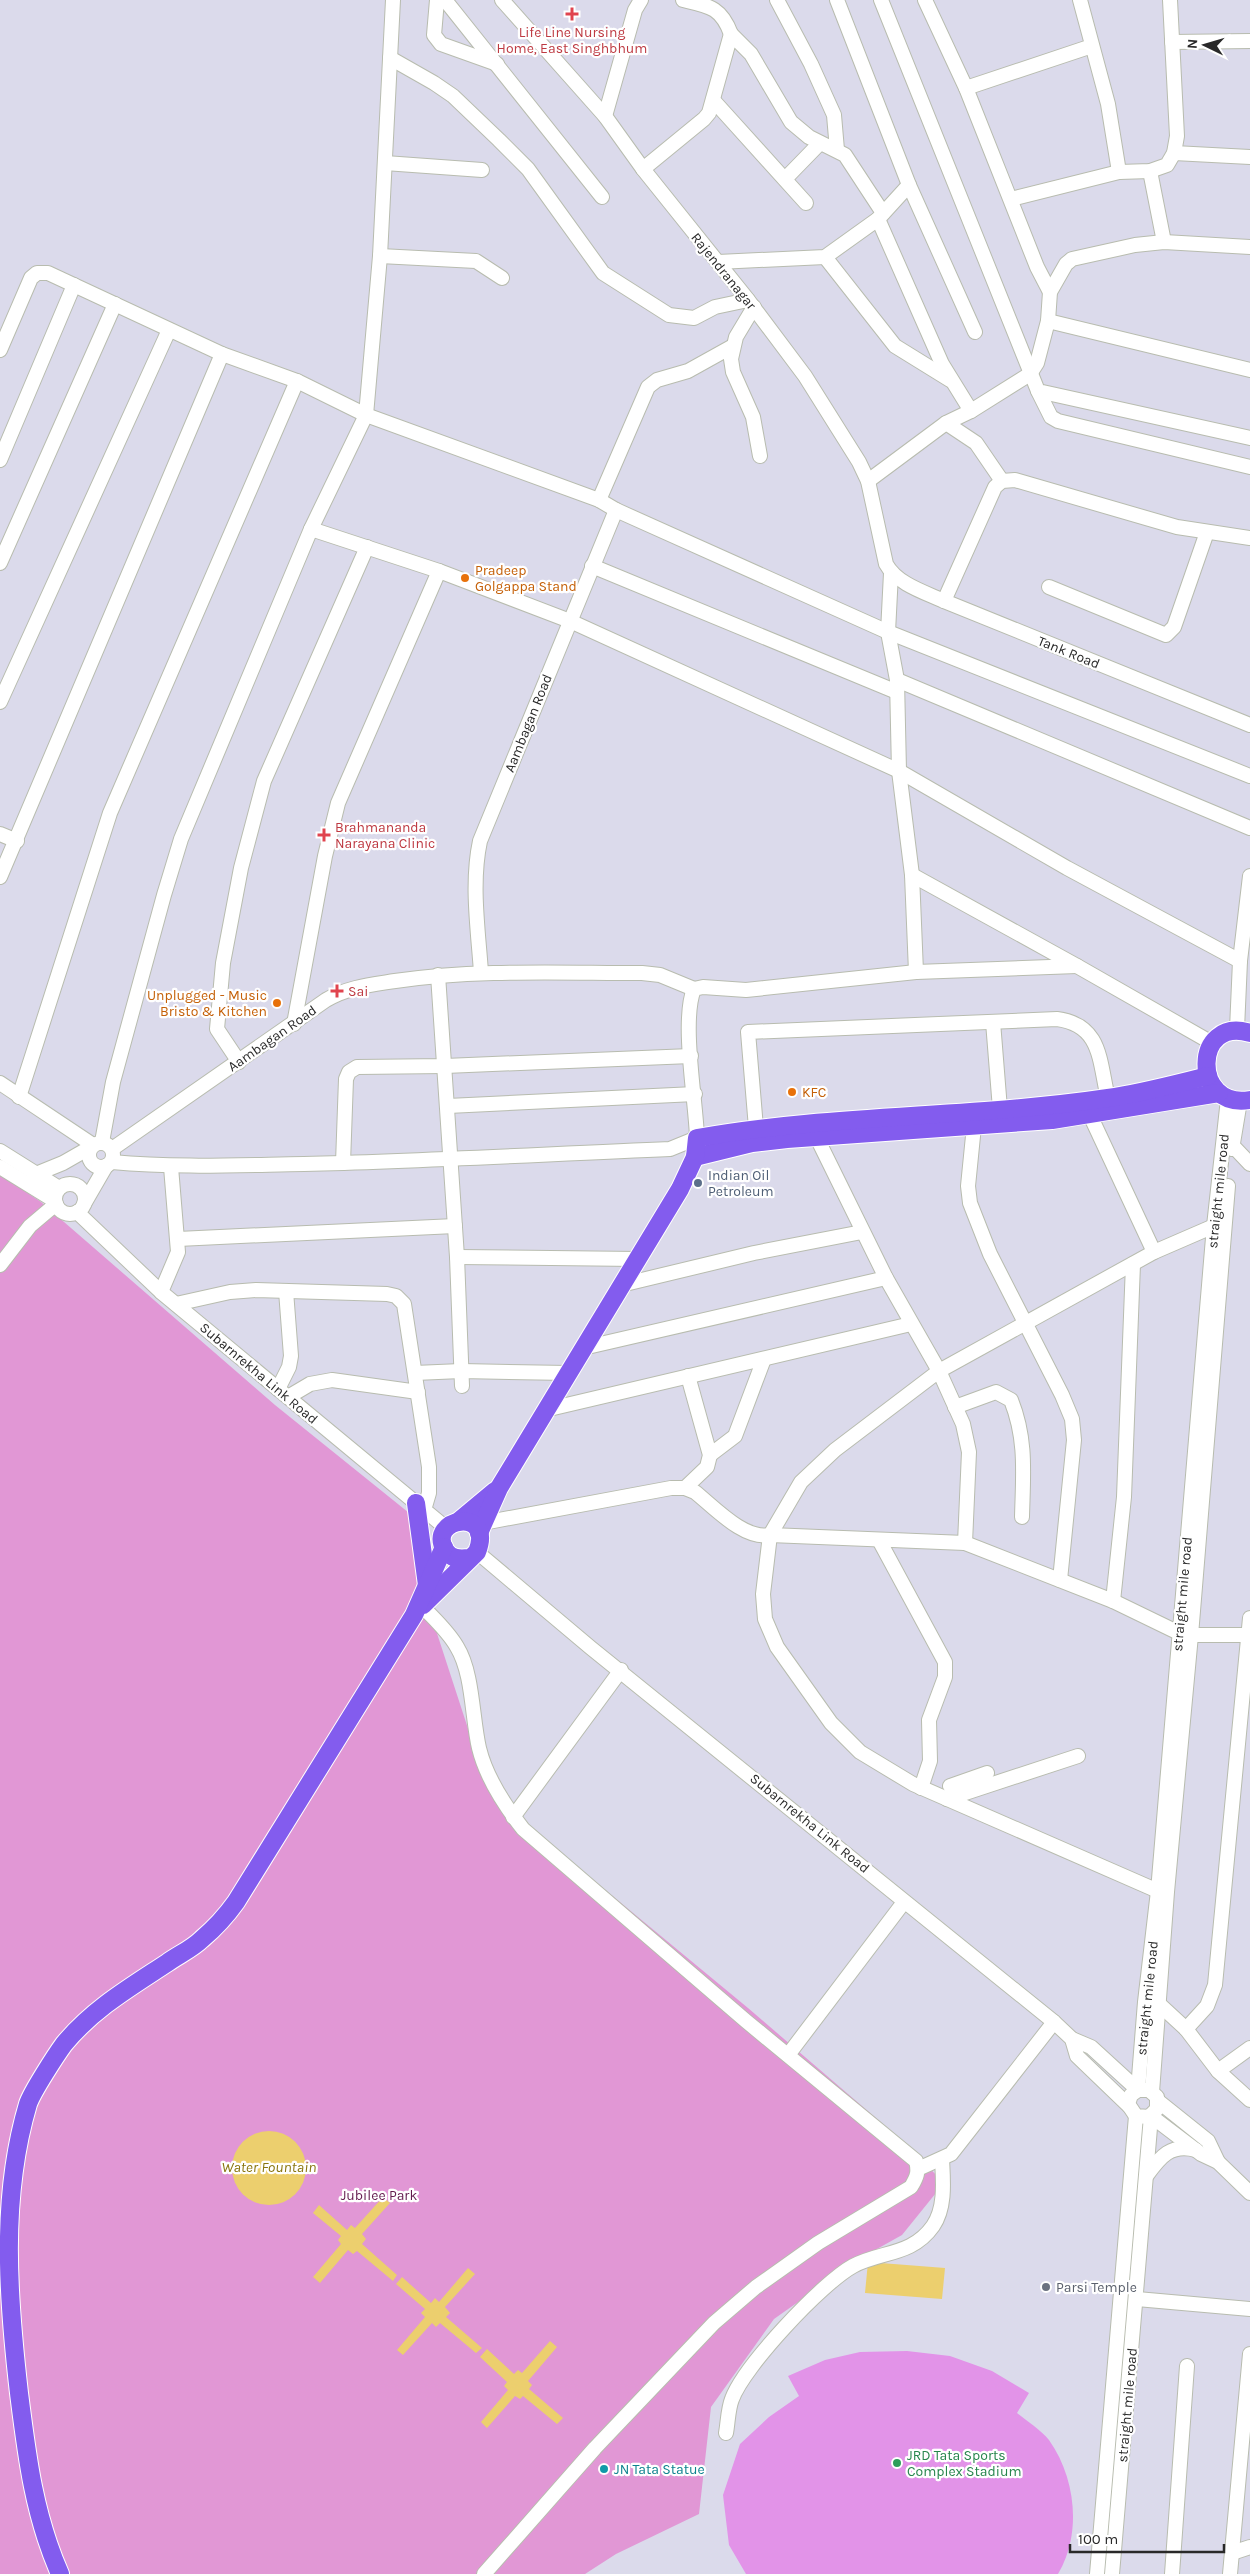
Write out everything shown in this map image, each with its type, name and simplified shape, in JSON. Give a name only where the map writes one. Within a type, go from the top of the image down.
[{"type":"main road","points":[[1234,1098],[1213,1087],[1208,1076],[1206,1058],[1212,1043],[1225,1032],[1244,1031]]},
{"type":"main road","points":[[418,1610],[473,1555],[480,1542],[481,1528],[499,1488],[680,1189],[696,1157],[697,1138],[756,1128],[1000,1109],[1108,1098],[1208,1076]]},
{"type":"main road","points":[[696,1157],[752,1143],[974,1126],[1234,1098]]},
{"type":"main road","points":[[473,1555],[459,1559],[450,1555],[444,1548],[442,1537],[453,1524],[499,1488]]},
{"type":"main road","points":[[420,1506],[427,1585]]},
{"type":"main road","points":[[453,1524],[467,1522],[481,1528]]},
{"type":"main road","points":[[60,2574],[45,2539],[32,2490],[12,2326],[9,2283],[12,2180],[28,2104],[62,2046],[88,2017],[115,1996],[201,1941],[231,1909],[418,1610],[444,1548]]},
{"type":"street","points":[[80,1209],[103,1152],[113,1082],[164,895],[182,839],[311,529],[366,415],[380,256],[393,0]]},
{"type":"street","points":[[436,0],[434,35],[436,39],[441,44],[498,64]]},
{"type":"street","points":[[445,0],[498,64],[602,197]]},
{"type":"street","name":"Rajendranagar","points":[[502,0],[605,116],[643,170],[718,262],[805,376],[859,462],[868,481],[886,564],[891,573]]},
{"type":"street","points":[[605,116],[636,10],[641,0]]},
{"type":"street","points":[[683,0],[704,2],[725,18],[731,34],[750,54],[791,122],[800,131],[845,155],[880,216],[950,380],[971,411]]},
{"type":"street","points":[[777,0],[811,64],[834,115],[837,150]]},
{"type":"street","points":[[837,0],[909,185],[975,332]]},
{"type":"street","points":[[881,0],[1030,374],[1051,417],[1058,421],[1250,467]]},
{"type":"street","points":[[925,0],[966,88],[1037,267],[1050,292]]},
{"type":"street","points":[[1080,0],[1108,104],[1119,172]]},
{"type":"street","points":[[1011,199],[1119,172],[1150,171],[1167,165],[1174,153],[1177,136],[1170,0]]},
{"type":"street","points":[[643,170],[704,119],[713,100],[731,34]]},
{"type":"street","points":[[1172,42],[1250,41]]},
{"type":"street","points":[[966,88],[1092,46]]},
{"type":"street","points":[[390,58],[440,87],[528,169],[603,273],[669,315],[694,318],[715,307],[751,304],[736,337],[731,359],[733,372],[753,417],[760,456]]},
{"type":"street","points":[[713,100],[806,203]]},
{"type":"street","points":[[785,179],[820,143]]},
{"type":"street","points":[[1174,153],[1250,157]]},
{"type":"street","points":[[385,163],[482,170]]},
{"type":"street","points":[[1150,171],[1164,242]]},
{"type":"street","points":[[718,262],[825,257],[880,216],[909,185]]},
{"type":"street","points":[[868,481],[946,423],[971,411],[1030,374],[1037,363],[1048,321],[1050,292],[1066,264],[1078,256],[1164,242],[1250,247]]},
{"type":"street","points":[[380,256],[476,261],[502,278]]},
{"type":"street","points":[[825,257],[895,346],[950,380]]},
{"type":"street","points":[[0,350],[30,278],[37,273],[48,273],[222,354],[297,381],[366,415],[599,500],[616,510],[888,632],[1250,776]]},
{"type":"street","points":[[0,460],[74,285]]},
{"type":"street","points":[[0,563],[115,304]]},
{"type":"street","points":[[1048,321],[1250,370]]},
{"type":"street","points":[[0,702],[169,330]]},
{"type":"street","points":[[599,500],[648,387],[657,380],[688,371],[733,346]]},
{"type":"street","points":[[0,877],[222,354]]},
{"type":"street","points":[[19,1096],[110,813],[297,381]]},
{"type":"street","points":[[1038,391],[1250,438]]},
{"type":"street","points":[[946,423],[976,443],[1002,481]]},
{"type":"street","points":[[944,601],[995,487],[1002,481],[1015,480],[1153,521],[1207,532],[1250,538]]},
{"type":"street","name":"Aambagan Road","points":[[481,972],[475,884],[476,859],[480,840],[616,510]]},
{"type":"street","points":[[311,529],[438,571],[570,621],[899,771],[1067,868],[1240,961]]},
{"type":"street","points":[[1049,587],[1166,634],[1174,627],[1207,532]]},
{"type":"street","points":[[238,1062],[217,1029],[224,963],[241,868],[264,781],[367,547]]},
{"type":"street","points":[[592,566],[1250,828]]},
{"type":"street","points":[[294,1024],[325,856],[338,803],[438,571]]},
{"type":"street","points":[[891,573],[888,632],[897,686],[899,771],[912,875],[916,972]]},
{"type":"street","name":"Tank Road","points":[[891,573],[912,586],[944,601],[1250,725]]},
{"type":"street","points":[[0,834],[16,841]]},
{"type":"street","points":[[912,875],[1078,966],[1212,1043]]},
{"type":"street","points":[[1244,1031],[1240,961],[1250,876]]},
{"type":"street","points":[[0,1084],[103,1152],[171,1167],[452,1160],[670,1149],[697,1138],[689,1009],[694,989],[704,987],[746,990],[916,972],[1078,966]]},
{"type":"street","name":"Aambagan Road","points":[[36,1174],[63,1163],[103,1152],[294,1024],[326,1000],[350,988],[438,975],[481,972],[642,973],[675,980],[694,989]]},
{"type":"street","points":[[438,975],[452,1160],[462,1386]]},
{"type":"street","points":[[756,1128],[748,1032],[1057,1019],[1081,1026],[1094,1039],[1108,1098]]},
{"type":"street","points":[[993,1022],[1000,1109]]},
{"type":"street","points":[[343,1163],[346,1079],[349,1072],[357,1067],[445,1066],[691,1056]]},
{"type":"street","points":[[448,1106],[695,1094]]},
{"type":"street","name":"straight mile road","points":[[1097,2574],[1132,2111],[1131,2095],[1138,2090],[1145,2002],[1185,1634],[1233,1146],[1234,1098]]},
{"type":"street","name":"straight mile road","points":[[1112,2574],[1137,2299],[1151,2116],[1157,2109],[1155,2075],[1214,1226],[1234,1098]]},
{"type":"street","points":[[1090,1115],[1154,1252]]},
{"type":"street","points":[[974,1126],[968,1186],[970,1203],[990,1254],[1026,1323],[1072,1419],[1074,1440],[1073,1464],[1060,1580]]},
{"type":"street","points":[[817,1138],[862,1232],[910,1324],[939,1371],[967,1437],[970,1452],[964,1543]]},
{"type":"street","points":[[1233,1146],[1250,1164]]},
{"type":"street","points":[[670,1149],[696,1157]]},
{"type":"street","name":"Subarnrekha Link Road","points":[[0,1151],[36,1174],[57,1198],[63,1212],[80,1209]]},
{"type":"street","name":"Subarnrekha Link Road","points":[[0,1166],[57,1198]]},
{"type":"street","points":[[161,1292],[177,1257],[178,1239],[171,1167]]},
{"type":"street","name":"Subarnrekha Link Road","points":[[57,1198],[72,1184],[79,1187],[84,1193],[80,1209]]},
{"type":"street","points":[[0,1266],[30,1226],[57,1198]]},
{"type":"street","name":"Subarnrekha Link Road","points":[[80,1209],[161,1292],[420,1506],[453,1524]]},
{"type":"street","points":[[178,1239],[454,1226]]},
{"type":"street","points":[[1158,1891],[949,1792],[921,1788],[860,1752],[844,1738],[777,1647],[765,1619],[763,1594],[770,1535],[801,1482],[819,1463],[939,1371],[1154,1252],[1214,1226]]},
{"type":"street","points":[[621,1285],[754,1253],[862,1232]]},
{"type":"street","points":[[457,1257],[637,1259]]},
{"type":"street","points":[[1113,1601],[1124,1497],[1133,1264]]},
{"type":"street","points":[[582,1348],[886,1278]]},
{"type":"street","points":[[176,1304],[230,1292],[286,1291],[387,1294],[396,1296],[404,1304],[430,1480],[430,1493],[420,1506]]},
{"type":"street","points":[[283,1393],[291,1356],[286,1291]]},
{"type":"street","points":[[545,1410],[910,1324]]},
{"type":"street","points":[[710,1455],[735,1436],[764,1359]]},
{"type":"street","points":[[415,1373],[461,1371],[568,1373]]},
{"type":"street","points":[[685,1488],[707,1467],[710,1455],[688,1376]]},
{"type":"street","points":[[283,1393],[310,1384],[332,1380],[418,1392]]},
{"type":"street","points":[[955,1407],[996,1392],[1011,1400],[1022,1431],[1022,1517]]},
{"type":"street","points":[[481,1528],[671,1488],[685,1488],[695,1492],[746,1532],[757,1537],[770,1535],[964,1543],[1113,1601],[1185,1634],[1249,1635]]},
{"type":"street","points":[[879,1540],[946,1662],[945,1677],[929,1720],[930,1761],[921,1788]]},
{"type":"street","name":"Subarnrekha Link Road","points":[[473,1555],[621,1670],[904,1902],[1054,2022],[1072,2039],[1077,2056],[1132,2111]]},
{"type":"street","points":[[418,1610],[444,1629],[458,1648],[465,1667],[479,1750],[501,1798],[513,1817],[533,1839],[916,2161],[918,2169],[917,2177],[905,2191],[818,2242],[756,2287],[714,2323],[602,2441],[484,2574]]},
{"type":"street","points":[[1186,2029],[1207,2006],[1215,1985],[1250,1618]]},
{"type":"street","points":[[513,1817],[621,1670]]},
{"type":"street","points":[[949,1792],[1078,1756]]},
{"type":"street","points":[[949,1792],[987,1773]]},
{"type":"street","points":[[788,2055],[904,1902]]},
{"type":"street","points":[[1160,2005],[1186,2029],[1218,2071],[1250,2100]]},
{"type":"street","points":[[918,2169],[950,2154],[1054,2022]]},
{"type":"street","points":[[1072,2039],[1090,2047],[1138,2090],[1146,2089],[1155,2096],[1208,2141],[1218,2162]]},
{"type":"street","points":[[1218,2071],[1250,2048]]},
{"type":"street","points":[[1132,2111],[1145,2118],[1151,2116],[1196,2150],[1218,2162],[1250,2193]]},
{"type":"street","points":[[1147,2176],[1158,2160],[1168,2151],[1177,2147],[1196,2150]]},
{"type":"street","points":[[726,2433],[732,2399],[759,2357],[806,2306],[852,2266],[889,2255],[909,2246],[922,2237],[934,2224],[944,2192],[942,2159]]},
{"type":"street","points":[[1137,2299],[1250,2309]]},
{"type":"street","points":[[1230,2574],[1248,2403],[1250,2354]]},
{"type":"street","points":[[1172,2574],[1187,2366]]},
{"type":"street","points":[[1232,2553],[1250,2547]]},
{"type":"green space","name":"Jubilee Park","points":[[0,1174],[41,1202],[275,1405],[424,1525],[432,1618],[474,1747],[523,1822],[748,2008],[905,2143],[944,2183],[902,2235],[859,2259],[774,2319],[711,2407],[699,2514],[616,2554],[585,2574],[0,2574]]},
{"type":"shaded area","name":"JRD Tata Sports Complex Stadium","points":[[907,2351],[950,2356],[992,2371],[1029,2393],[1017,2413],[1049,2440],[1065,2471],[1073,2506],[1071,2542],[1058,2574],[746,2574],[729,2545],[723,2495],[740,2444],[769,2417],[799,2396],[788,2376],[825,2360],[860,2352]]},
{"type":"water","name":"Water Fountain","points":[[269,2131],[283,2134],[295,2142],[303,2154],[306,2168],[303,2182],[295,2194],[283,2202],[269,2205],[255,2202],[243,2194],[235,2182],[232,2168],[235,2154],[243,2142],[255,2134]]},
{"type":"water","points":[[383,2197],[390,2203],[362,2234],[366,2239],[362,2244],[397,2275],[393,2281],[357,2251],[353,2254],[348,2250],[320,2283],[313,2277],[341,2244],[338,2240],[341,2236],[313,2213],[319,2205],[347,2230],[351,2225],[355,2228]]},
{"type":"water","points":[[868,2262],[945,2268],[942,2299],[865,2293]]},
{"type":"water","points":[[468,2268],[475,2274],[445,2307],[450,2313],[446,2317],[482,2348],[476,2353],[440,2323],[436,2327],[432,2323],[403,2355],[397,2350],[425,2317],[421,2313],[425,2309],[396,2284],[402,2277],[431,2303],[435,2298],[439,2302]]},
{"type":"water","points":[[550,2341],[557,2347],[528,2381],[532,2385],[529,2389],[563,2418],[557,2424],[523,2396],[520,2399],[515,2396],[487,2428],[481,2422],[508,2390],[504,2386],[507,2382],[480,2357],[487,2349],[514,2374],[518,2370],[522,2373]]},
{"type":"place","name":"Life Line Nursing Home, East Singhbhum","points":[[572,14]]},
{"type":"place","name":"Pradeep Golgappa Stand","points":[[465,578]]},
{"type":"place","name":"Brahmananda Narayana Clinic","points":[[324,835]]},
{"type":"place","name":"Sai","points":[[337,991]]},
{"type":"place","name":"Unplugged - Music Bristo & Kitchen","points":[[277,1003]]},
{"type":"place","name":"KFC","points":[[792,1092]]},
{"type":"place","name":"Indian Oil Petroleum","points":[[698,1183]]},
{"type":"place","name":"Parsi Temple","points":[[1046,2287]]},
{"type":"place","name":"JRD Tata Sports Complex Stadium","points":[[897,2463]]},
{"type":"place","name":"JN Tata Statue","points":[[604,2469]]}]
